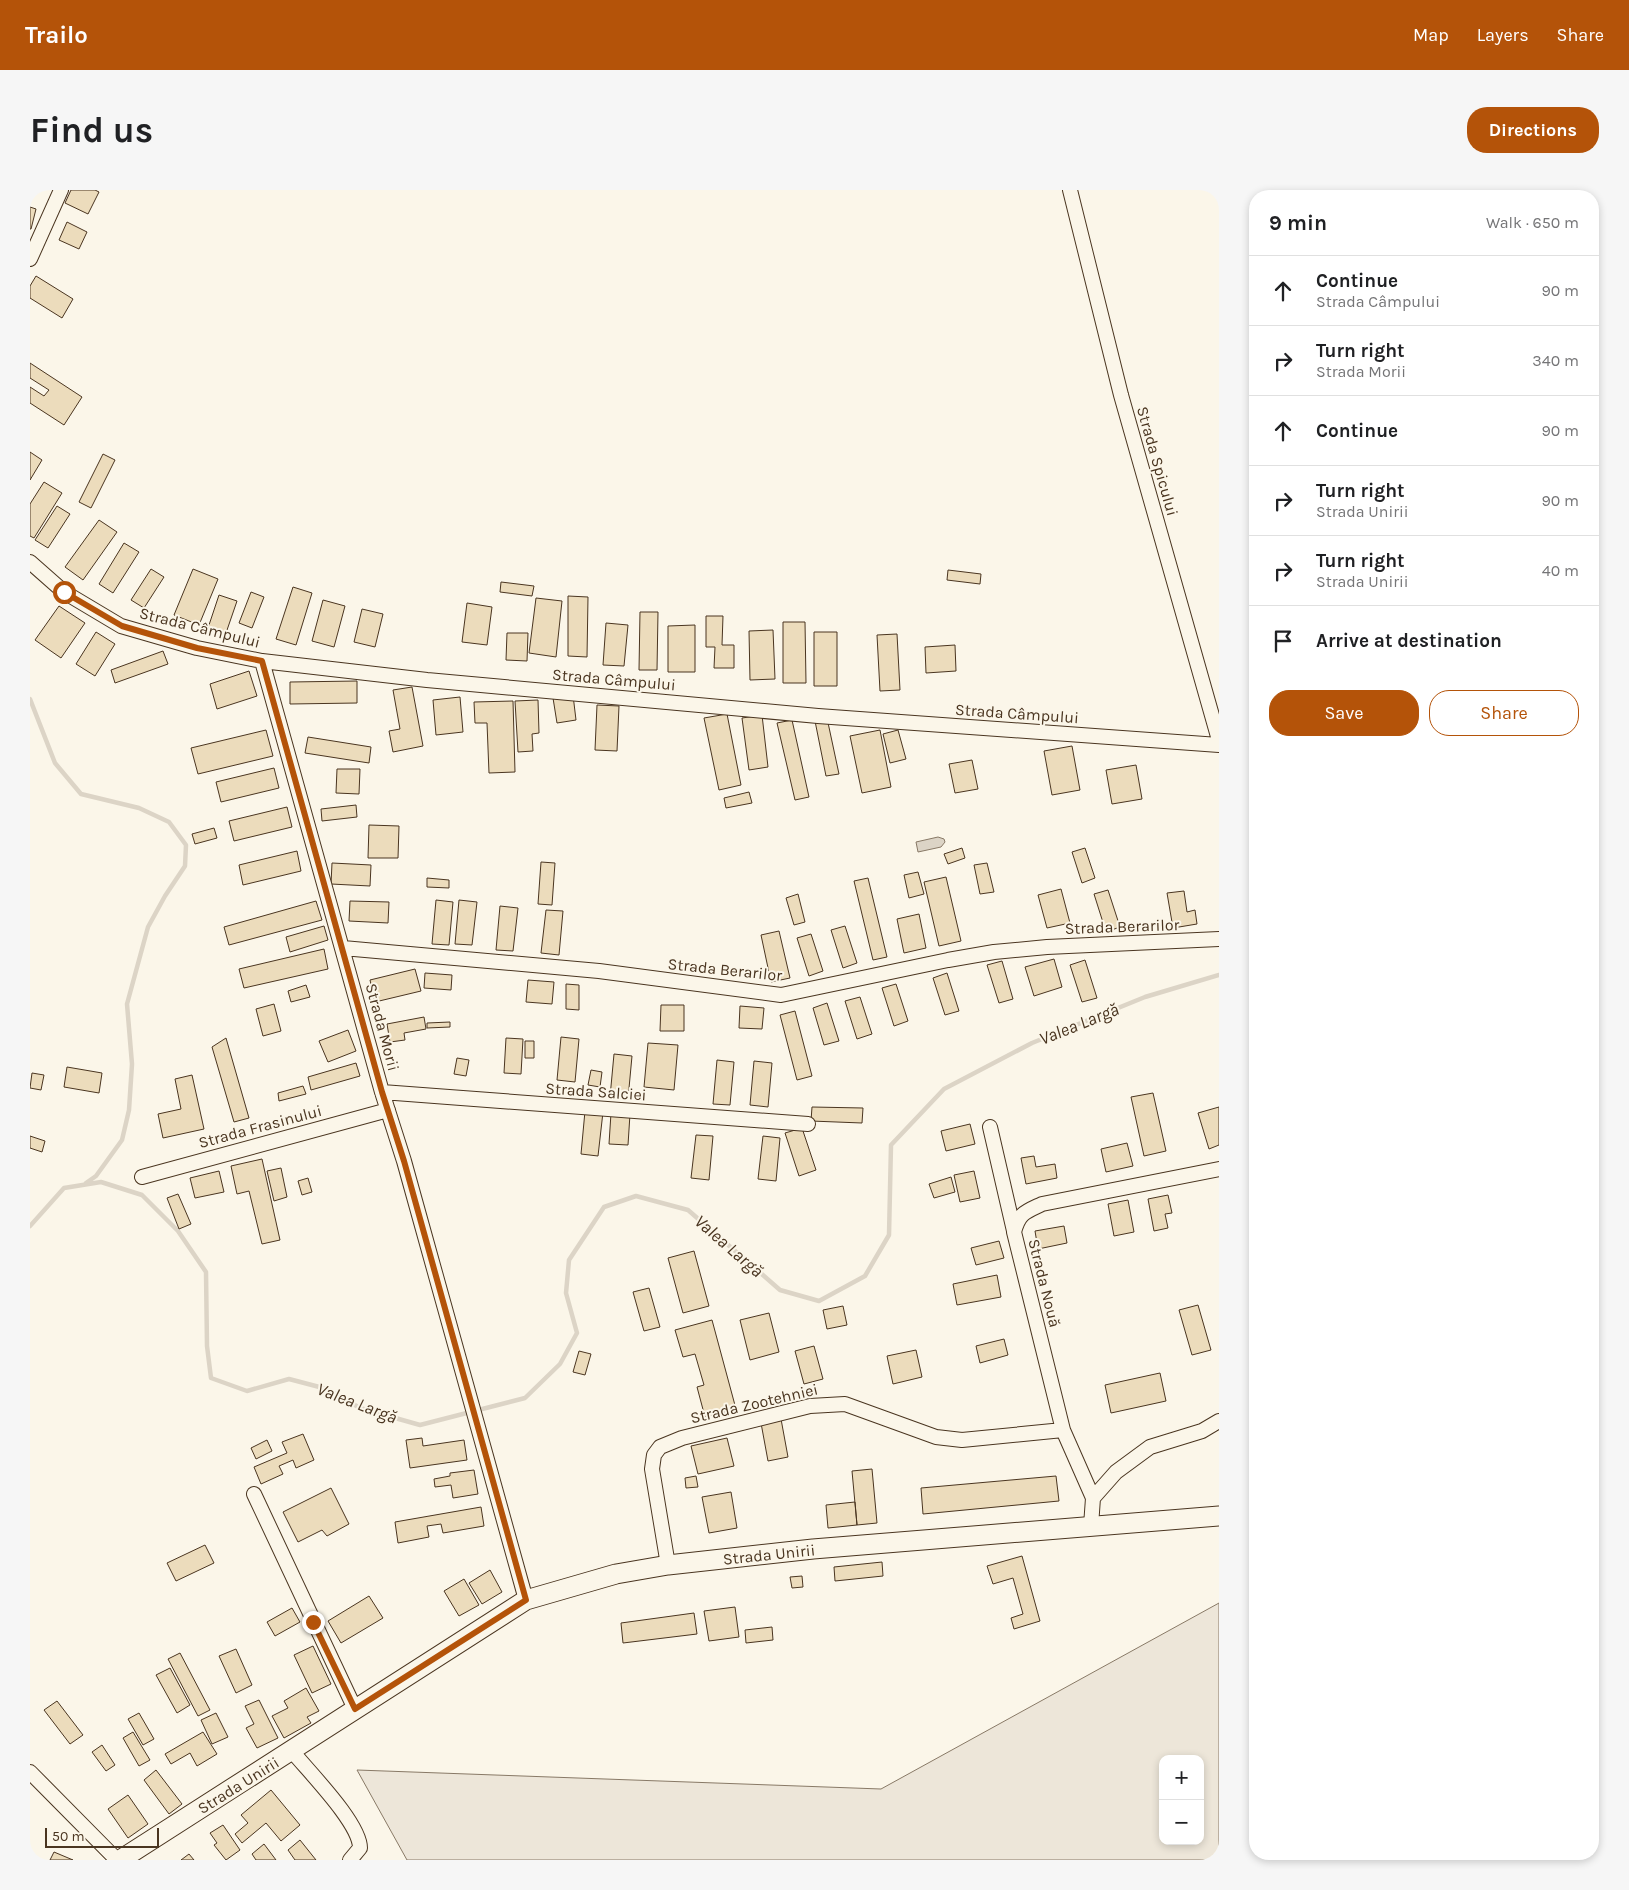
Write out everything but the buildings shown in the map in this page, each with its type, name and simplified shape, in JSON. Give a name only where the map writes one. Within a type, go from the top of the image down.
[{"type":"main road","name":"Strada Unirii","points":[[119,1860],[526,1600],[616,1574],[668,1565],[813,1549],[1219,1516]]},
{"type":"street","points":[[30,259],[61,190]]},
{"type":"street","name":"Strada Spicului","points":[[1070,190],[1121,395],[1219,740]]},
{"type":"street","name":"Strada Câmpului","points":[[30,562],[64,592],[122,626],[197,648],[262,661],[427,680],[818,716],[1219,746]]},
{"type":"street","name":"Strada Morii","points":[[262,661],[526,1600]]},
{"type":"street","name":"Strada Berarilor","points":[[343,948],[599,971],[781,995],[994,952],[1047,947],[1219,939]]},
{"type":"street","name":"Strada Salciei","points":[[382,1092],[808,1124]]},
{"type":"street","name":"Strada Frasinului","points":[[142,1176],[388,1110]]},
{"type":"street","points":[[990,1127],[1014,1232]]},
{"type":"street","name":"Strada Nouă","points":[[1091,1526],[1093,1498],[1063,1430],[1014,1232],[1018,1218],[1027,1211],[1042,1204],[1219,1169]]},
{"type":"street","name":"Strada Zootehniei","points":[[668,1565],[652,1469],[654,1455],[660,1447],[682,1438],[810,1406],[833,1403],[845,1404],[936,1437],[962,1440],[1063,1430]]},
{"type":"street","points":[[1093,1498],[1116,1472],[1150,1447],[1202,1431],[1219,1421]]},
{"type":"street","points":[[254,1494],[355,1709]]},
{"type":"street","points":[[292,1751],[348,1818],[360,1840],[360,1848],[350,1860]]},
{"type":"street","points":[[30,1772],[119,1860]]},
{"type":"shaded area","points":[[938,837],[944,839],[945,842],[941,847],[918,852],[916,842]]},
{"type":"shaded area","points":[[1219,1603],[1219,1860],[407,1860],[357,1770],[881,1789]]},
{"type":"waterway","points":[[30,699],[55,763],[81,794],[139,808],[169,822],[186,845],[185,866],[165,896],[148,927],[127,1004],[132,1064],[129,1110],[122,1140],[96,1176],[86,1183]]},
{"type":"waterway","name":"Valea Largă","points":[[30,1226],[64,1188],[101,1182],[142,1195],[178,1231],[206,1272],[207,1346],[211,1378],[247,1391],[289,1379],[327,1389],[360,1408],[420,1425],[525,1398],[560,1364],[577,1333],[566,1293],[569,1260],[604,1207],[636,1196],[688,1210],[780,1290],[819,1301],[865,1276],[889,1235],[891,1145],[944,1089],[1032,1043],[1145,997],[1219,975]]},
{"type":"route","points":[[64,592],[122,626],[197,648],[262,661],[526,1600],[355,1709],[313,1622]]}]
